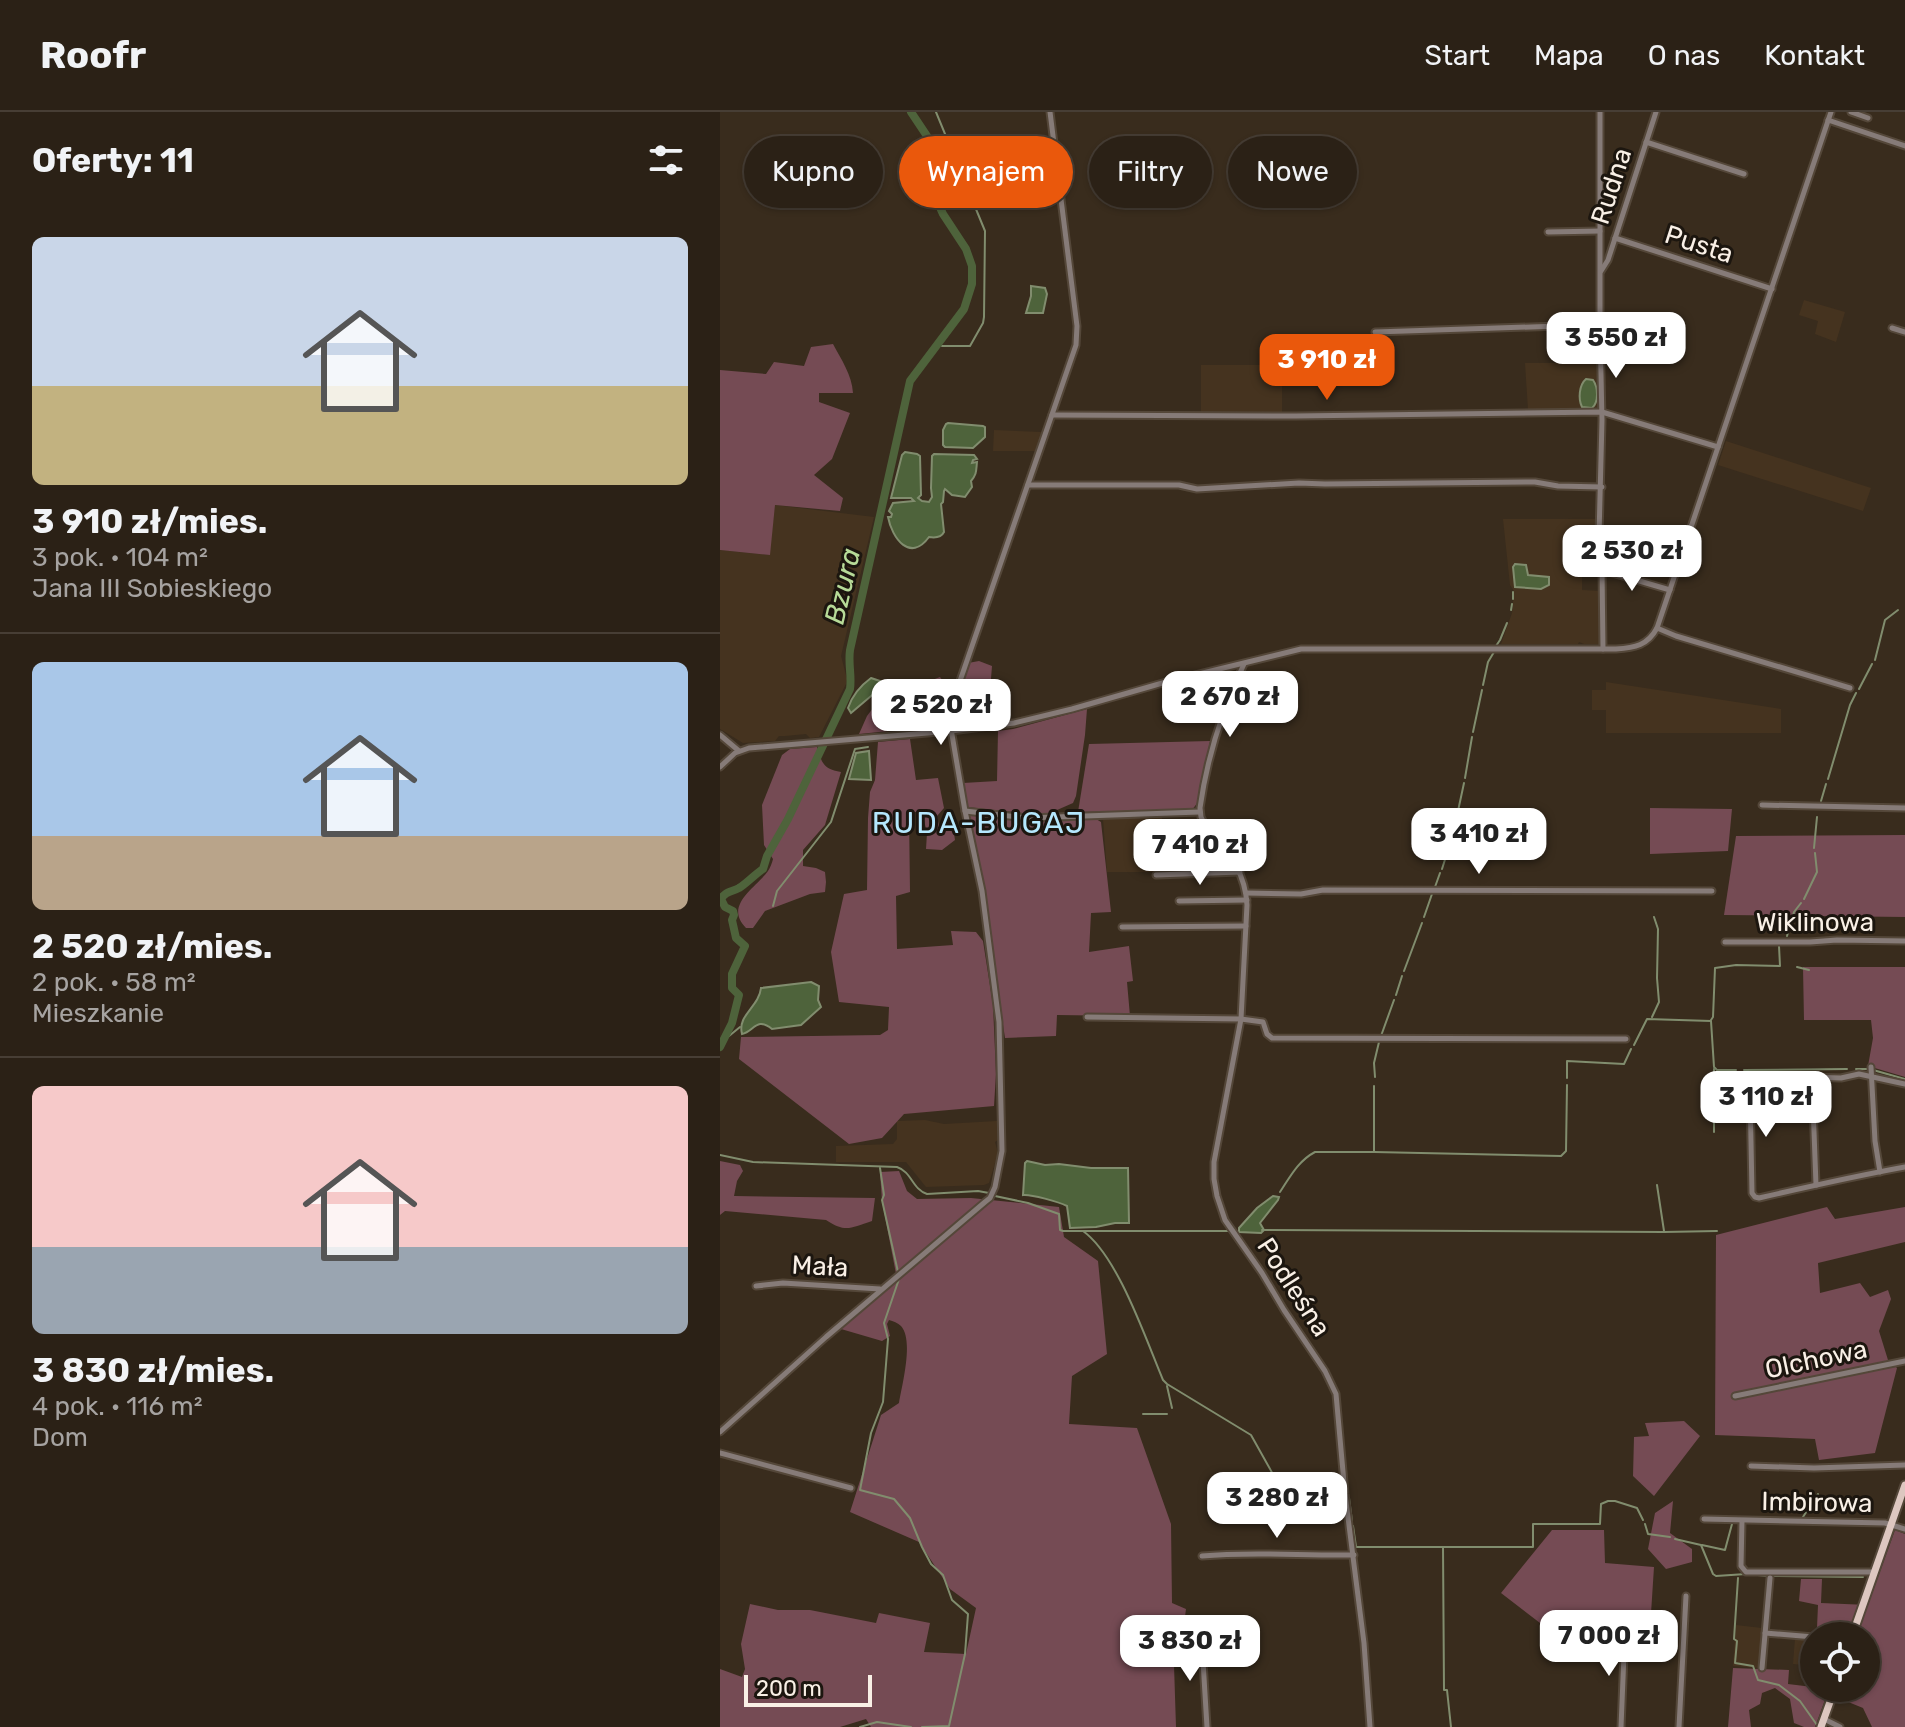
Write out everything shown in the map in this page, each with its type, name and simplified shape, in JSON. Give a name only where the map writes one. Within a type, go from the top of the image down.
[{"type":"main road","points":[[1857,1622],[1905,1485]]},
{"type":"main road","points":[[1823,1723],[1830,1702]]},
{"type":"street","points":[[720,1432],[881,1289],[990,1198],[998,1174],[1002,1143],[999,1022],[982,891],[949,717],[1076,345],[1077,326],[1050,112]]},
{"type":"street","points":[[1600,112],[1602,487],[1599,536],[1603,649]]},
{"type":"street","name":"Rudna","points":[[1601,272],[1606,265],[1656,112]]},
{"type":"street","points":[[720,767],[739,751],[749,748],[951,731],[1045,717],[1166,682],[1309,648],[1603,649],[1637,647],[1648,641],[1657,628],[1831,112]]},
{"type":"street","points":[[1851,112],[1868,118]]},
{"type":"street","points":[[1828,120],[1905,146]]},
{"type":"street","points":[[1646,142],[1744,174]]},
{"type":"street","points":[[1548,232],[1600,231]]},
{"type":"street","name":"Pusta","points":[[1615,238],[1772,289]]},
{"type":"street","points":[[1375,332],[1572,326],[1600,328]]},
{"type":"street","points":[[1892,328],[1905,332]]},
{"type":"street","points":[[1052,415],[1602,412],[1718,447]]},
{"type":"street","points":[[1027,485],[1179,485],[1197,489],[1299,483],[1535,482],[1602,487]]},
{"type":"street","points":[[1602,570],[1670,590]]},
{"type":"street","points":[[1657,628],[1850,688]]},
{"type":"street","points":[[965,811],[1027,818],[1200,812],[1215,736],[1244,664]]},
{"type":"street","points":[[720,735],[739,751]]},
{"type":"street","points":[[1762,805],[1905,808]]},
{"type":"street","name":"Podleśna","points":[[1200,812],[1205,825],[1240,872],[1246,897],[1241,1019],[1214,1162],[1217,1196],[1225,1220],[1333,1386],[1364,1643],[1370,1727]]},
{"type":"street","points":[[1156,875],[1240,872]]},
{"type":"street","points":[[1179,901],[1323,890],[1712,891]]},
{"type":"street","points":[[1122,927],[1247,926]]},
{"type":"street","name":"Wiklinowa","points":[[1725,942],[1905,941]]},
{"type":"street","points":[[1087,1017],[1241,1019],[1263,1022],[1272,1038],[1626,1039]]},
{"type":"street","points":[[1871,1067],[1880,1172]]},
{"type":"street","points":[[1905,1084],[1855,1074],[1841,1078],[1759,1076],[1752,1081],[1752,1193],[1759,1198],[1905,1167]]},
{"type":"street","points":[[1812,1078],[1816,1185]]},
{"type":"street","name":"Mała","points":[[756,1286],[783,1283],[881,1289]]},
{"type":"street","name":"Olchowa","points":[[1735,1396],[1905,1361]]},
{"type":"street","points":[[720,1453],[851,1488]]},
{"type":"street","points":[[1751,1466],[1814,1468],[1905,1465]]},
{"type":"street","name":"Imbirowa","points":[[1704,1519],[1885,1523],[1905,1529]]},
{"type":"street","name":"Imbirowa","points":[[1742,1521],[1741,1566],[1746,1572],[1875,1572]]},
{"type":"street","points":[[1202,1556],[1354,1555]]},
{"type":"street","points":[[1762,1668],[1770,1578]]},
{"type":"street","points":[[1679,1727],[1686,1596]]},
{"type":"street","points":[[1621,1727],[1625,1630]]},
{"type":"street","points":[[1765,1633],[1800,1636]]},
{"type":"street","points":[[1207,1643],[1203,1661],[1207,1727]]},
{"type":"street","points":[[1823,1723],[1840,1727]]},
{"type":"shaded area","points":[[1031,286],[1045,288],[1047,294],[1043,313],[1026,313]]},
{"type":"shaded area","points":[[1804,300],[1845,312],[1836,342],[1815,334],[1818,321],[1799,315]]},
{"type":"shaded area","points":[[833,344],[848,374],[853,393],[819,393],[819,402],[850,413],[832,459],[814,475],[843,498],[840,511],[775,505],[770,555],[720,550],[720,370],[766,374],[774,362],[804,366],[811,347]]},
{"type":"shaded area","points":[[1525,363],[1599,363],[1598,408],[1528,410]]},
{"type":"shaded area","points":[[1201,365],[1282,365],[1282,414],[1201,414]]},
{"type":"shaded area","points":[[1586,379],[1593,380],[1596,386],[1597,398],[1592,408],[1582,407],[1580,400]]},
{"type":"shaded area","points":[[948,423],[983,426],[985,437],[973,448],[945,447],[943,430]]},
{"type":"shaded area","points":[[994,430],[1042,432],[1035,451],[993,451]]},
{"type":"shaded area","points":[[1726,441],[1871,488],[1863,511],[1718,465]]},
{"type":"shaded area","points":[[905,452],[920,456],[921,495],[918,498],[929,502],[932,497],[934,454],[974,455],[977,459],[972,463],[977,462],[972,487],[965,497],[944,491],[941,504],[943,534],[929,537],[915,548],[903,545],[893,533],[888,517],[891,517],[889,511],[893,503],[914,501],[911,498],[891,498]]},
{"type":"shaded area","points":[[775,505],[874,517],[841,656],[846,684],[819,737],[810,738],[806,734],[779,736],[775,741],[743,743],[720,729],[720,550],[769,555]]},
{"type":"shaded area","points":[[1503,519],[1598,519],[1599,563],[1597,570],[1582,571],[1582,590],[1600,591],[1599,644],[1501,644],[1512,613],[1514,591],[1510,585]]},
{"type":"shaded area","points":[[1515,564],[1526,565],[1528,575],[1549,577],[1549,585],[1541,589],[1515,587]]},
{"type":"shaded area","points":[[979,661],[992,666],[989,704],[985,709],[970,708],[969,697],[962,696],[961,687],[968,663]]},
{"type":"shaded area","points":[[940,677],[950,691],[948,699],[942,710],[919,728],[859,734],[867,716],[885,692],[896,684],[922,684]]},
{"type":"shaded area","points":[[871,678],[880,681],[877,691],[851,713],[848,708],[852,699]]},
{"type":"shaded area","points":[[1606,682],[1781,709],[1781,733],[1606,733],[1606,710],[1592,710],[1592,690],[1606,690]]},
{"type":"shaded area","points":[[1087,709],[1073,803],[1040,815],[967,807],[963,783],[997,781],[998,731]]},
{"type":"shaded area","points":[[910,739],[916,780],[938,778],[944,808],[937,816],[939,826],[953,827],[955,840],[942,850],[926,849],[927,833],[922,812],[909,812],[910,892],[896,896],[897,949],[953,945],[951,931],[976,932],[983,941],[993,1005],[994,1106],[904,1114],[882,1138],[849,1144],[739,1059],[741,1037],[880,1035],[888,1030],[889,1007],[839,1002],[831,952],[844,894],[867,890],[868,818],[878,742]]},
{"type":"shaded area","points":[[1210,741],[1198,802],[1192,810],[1078,812],[1089,744]]},
{"type":"shaded area","points":[[817,747],[824,765],[841,772],[825,825],[803,850],[803,866],[825,872],[825,892],[810,894],[765,911],[753,928],[746,928],[738,912],[740,904],[768,871],[773,859],[764,845],[762,805],[782,755],[790,749]]},
{"type":"shaded area","points":[[869,751],[871,780],[849,779],[856,753]]},
{"type":"shaded area","points":[[1650,808],[1732,809],[1728,851],[1650,854]]},
{"type":"shaded area","points":[[969,814],[1027,820],[1096,819],[1101,822],[1111,912],[1091,913],[1089,952],[1129,946],[1133,981],[1127,982],[1130,1016],[1057,1015],[1056,1036],[1005,1038]]},
{"type":"shaded area","points":[[1110,816],[1162,816],[1162,872],[1107,872],[1103,819]]},
{"type":"shaded area","points":[[1905,835],[1905,917],[1724,915],[1736,836]]},
{"type":"shaded area","points":[[1803,967],[1905,967],[1905,1077],[1868,1066],[1873,1038],[1871,1020],[1804,1020]]},
{"type":"shaded area","points":[[811,982],[819,986],[821,1007],[801,1025],[772,1029],[759,1024],[742,1034],[745,1016],[761,988]]},
{"type":"shaded area","points":[[925,1120],[944,1124],[997,1121],[998,1140],[995,1142],[998,1153],[989,1183],[926,1187],[906,1162],[836,1162],[836,1146],[893,1144],[897,1139],[897,1121]]},
{"type":"shaded area","points":[[720,1161],[740,1165],[743,1171],[734,1196],[875,1198],[872,1221],[844,1228],[826,1220],[725,1211],[720,1215]]},
{"type":"shaded area","points":[[1027,1161],[1045,1165],[1128,1168],[1129,1223],[1070,1228],[1067,1206],[1023,1195]]},
{"type":"shaded area","points":[[899,1171],[907,1191],[917,1199],[971,1198],[1059,1207],[1064,1237],[1098,1261],[1107,1354],[1072,1376],[1069,1424],[1137,1428],[1171,1524],[1172,1603],[1186,1609],[1184,1624],[1173,1634],[1176,1727],[871,1727],[866,1719],[840,1727],[720,1727],[720,1669],[742,1677],[745,1669],[741,1644],[750,1604],[778,1610],[810,1610],[876,1623],[879,1613],[930,1623],[924,1652],[966,1654],[976,1608],[950,1589],[919,1542],[850,1512],[881,1415],[899,1403],[907,1341],[901,1326],[889,1320],[890,1336],[882,1341],[841,1329],[897,1279],[882,1201],[880,1172]]},
{"type":"shaded area","points":[[1273,1196],[1279,1197],[1260,1223],[1264,1230],[1261,1233],[1239,1232],[1257,1208]]},
{"type":"shaded area","points":[[1827,1207],[1835,1219],[1905,1207],[1905,1242],[1818,1263],[1820,1293],[1860,1283],[1870,1297],[1888,1290],[1891,1299],[1879,1331],[1888,1360],[1897,1368],[1875,1453],[1819,1460],[1815,1439],[1715,1435],[1716,1235]]},
{"type":"shaded area","points":[[1684,1421],[1700,1436],[1654,1496],[1633,1476],[1634,1437],[1649,1436],[1645,1423]]},
{"type":"shaded area","points":[[1673,1501],[1670,1533],[1692,1549],[1692,1562],[1666,1569],[1648,1549],[1655,1513]]},
{"type":"shaded area","points":[[1552,1530],[1604,1530],[1605,1563],[1654,1567],[1650,1629],[1591,1662],[1501,1593]]},
{"type":"shaded area","points":[[1895,1530],[1905,1534],[1905,1727],[1872,1727],[1863,1708],[1848,1702],[1880,1702],[1880,1622],[1817,1622],[1818,1605],[1799,1601],[1801,1579],[1822,1579],[1821,1603],[1868,1605]]},
{"type":"shaded area","points":[[1736,1625],[1762,1628],[1759,1668],[1733,1666]]},
{"type":"shaded area","points":[[1795,1638],[1800,1639],[1800,1665],[1793,1664]]},
{"type":"shaded area","points":[[1733,1668],[1789,1670],[1788,1684],[1800,1685],[1800,1702],[1824,1702],[1815,1727],[1804,1727],[1794,1723],[1790,1699],[1775,1688],[1762,1693],[1760,1704],[1749,1710],[1751,1727],[1728,1727]]},
{"type":"waterway","name":"Bzura","points":[[720,1047],[732,1023],[739,995],[732,988],[732,974],[745,946],[736,938],[733,911],[725,907],[721,899],[763,869],[850,689],[850,650],[910,381],[964,309],[972,284],[972,266],[966,249],[934,194],[929,139],[911,112]]},
{"type":"waterway","points":[[936,112],[985,231],[983,323],[970,346],[942,346]]},
{"type":"waterway","points":[[1513,592],[1513,599]]},
{"type":"waterway","points":[[1511,610],[1512,604]]},
{"type":"waterway","points":[[1875,660],[1885,620],[1898,610]]},
{"type":"waterway","points":[[1496,646],[1507,623]]},
{"type":"waterway","points":[[1483,685],[1488,662],[1494,652]]},
{"type":"waterway","points":[[1859,689],[1872,664]]},
{"type":"waterway","points":[[1473,732],[1482,690]]},
{"type":"waterway","points":[[1828,779],[1856,693]]},
{"type":"waterway","points":[[1465,778],[1472,737]]},
{"type":"waterway","points":[[773,906],[777,891],[831,822],[855,749],[868,747]]},
{"type":"waterway","points":[[1458,811],[1464,783]]},
{"type":"waterway","points":[[1821,801],[1826,784]]},
{"type":"waterway","points":[[1442,869],[1457,816]]},
{"type":"waterway","points":[[1814,848],[1817,817]]},
{"type":"waterway","points":[[1804,899],[1817,872],[1815,853]]},
{"type":"waterway","points":[[1435,887],[1440,873]]},
{"type":"waterway","points":[[1424,917],[1432,894]]},
{"type":"waterway","points":[[1787,936],[1794,912],[1801,903]]},
{"type":"waterway","points":[[1652,1017],[1659,1002],[1658,929],[1654,917]]},
{"type":"waterway","points":[[1404,971],[1422,923]]},
{"type":"waterway","points":[[1711,1020],[1715,968],[1780,966],[1779,946]]},
{"type":"waterway","points":[[1797,967],[1809,970]]},
{"type":"waterway","points":[[1396,995],[1402,976]]},
{"type":"waterway","points":[[1381,1036],[1394,1000]]},
{"type":"waterway","points":[[1634,1045],[1647,1019],[1711,1021],[1714,1067],[1717,1070],[1736,1070]]},
{"type":"waterway","points":[[726,1036],[740,1027]]},
{"type":"waterway","points":[[1375,1077],[1374,1063],[1379,1042]]},
{"type":"waterway","points":[[1567,1078],[1567,1061],[1624,1064],[1631,1049]]},
{"type":"waterway","points":[[1714,1069],[1714,1132]]},
{"type":"waterway","points":[[1744,1070],[1847,1069]]},
{"type":"waterway","points":[[1856,1069],[1868,1069]]},
{"type":"waterway","points":[[1873,1070],[1905,1079]]},
{"type":"waterway","points":[[1374,1152],[1561,1156],[1566,1151],[1567,1085]]},
{"type":"waterway","points":[[1280,1192],[1299,1165],[1315,1152],[1374,1152],[1374,1086]]},
{"type":"waterway","points":[[720,1155],[753,1162],[897,1167],[927,1194],[989,1193]]},
{"type":"waterway","points":[[880,1168],[882,1200],[898,1272]]},
{"type":"waterway","points":[[1657,1185],[1664,1231]]},
{"type":"waterway","points":[[995,1196],[1059,1214],[1060,1230],[1063,1231],[1228,1231]]},
{"type":"waterway","points":[[1262,1230],[1717,1231]]},
{"type":"waterway","points":[[1083,1231],[1096,1243],[1119,1279],[1163,1380],[1251,1435],[1284,1494],[1294,1499],[1343,1499]]},
{"type":"waterway","points":[[899,1279],[884,1323],[888,1339],[883,1402],[871,1433],[860,1490],[894,1499],[910,1518],[931,1564],[943,1575],[952,1600],[968,1614],[965,1654],[949,1726],[922,1727]]},
{"type":"waterway","points":[[1167,1386],[1172,1408]]},
{"type":"waterway","points":[[1143,1414],[1167,1414]]},
{"type":"waterway","points":[[1801,1520],[1818,1494]]},
{"type":"waterway","points":[[1349,1498],[1352,1521]]},
{"type":"waterway","points":[[1353,1526],[1356,1547],[1533,1547],[1533,1524],[1600,1524],[1601,1504],[1608,1501],[1637,1508],[1643,1520]]},
{"type":"waterway","points":[[1645,1524],[1648,1534],[1670,1537]]},
{"type":"waterway","points":[[1702,1545],[1725,1550],[1732,1524]]},
{"type":"waterway","points":[[1675,1539],[1701,1545],[1716,1576],[1863,1577]]},
{"type":"waterway","points":[[1443,1547],[1444,1690],[1447,1690],[1451,1727]]},
{"type":"waterway","points":[[1738,1578],[1735,1663],[1753,1666],[1758,1680],[1779,1685],[1800,1701],[1817,1725]]},
{"type":"waterway","points":[[860,1727],[877,1722],[911,1727]]},
{"type":"district","name":"RUDA-BUGAJ","points":[[979,823]]}]
